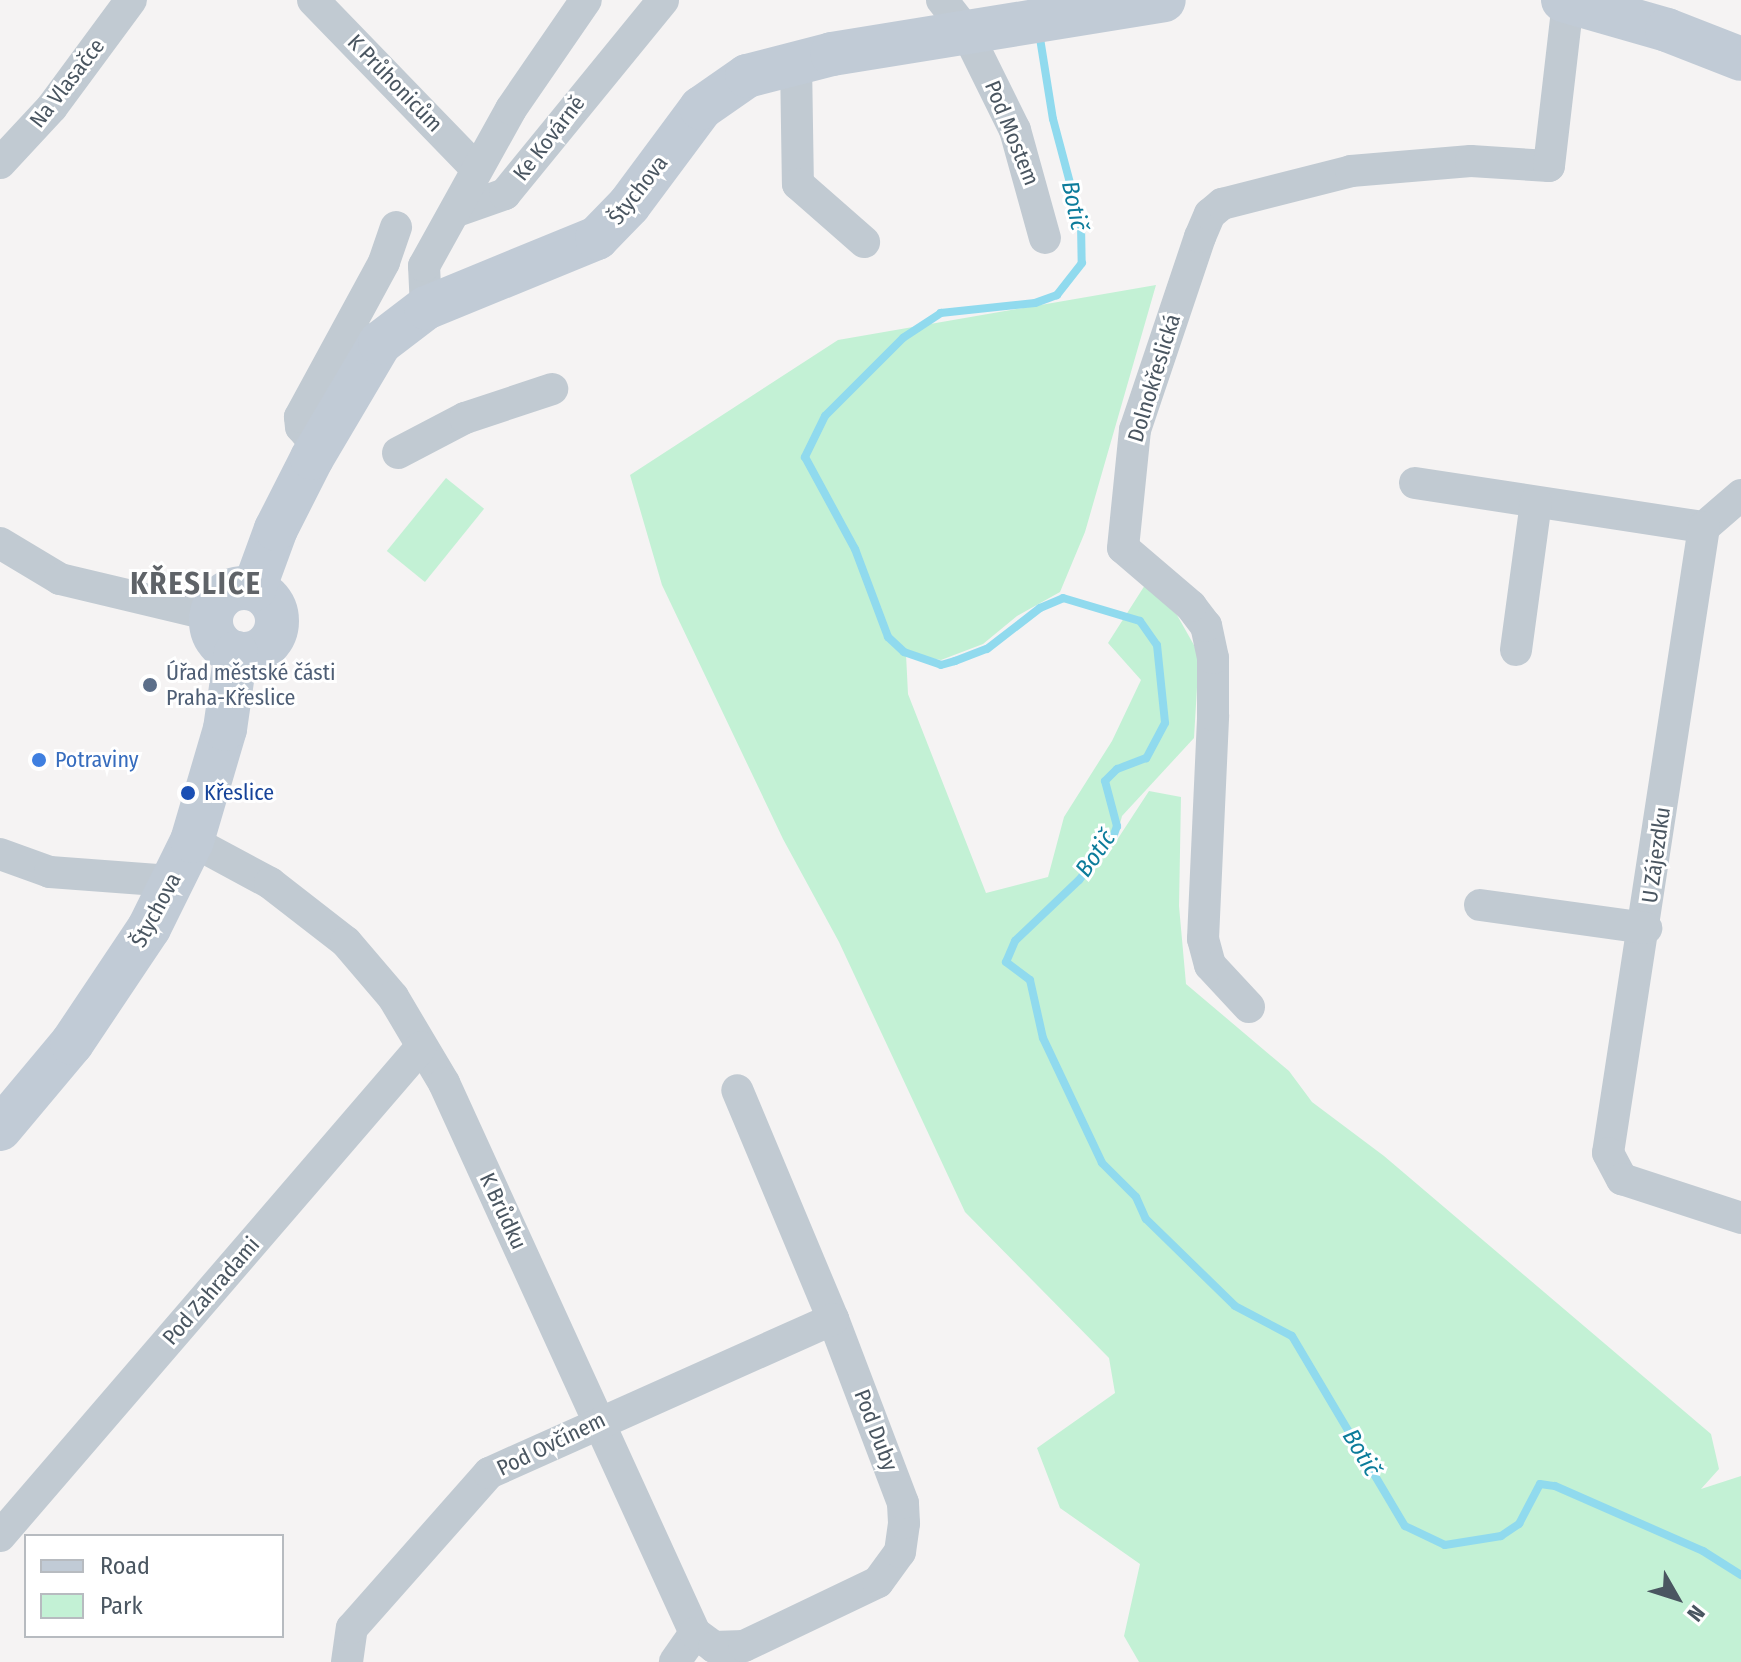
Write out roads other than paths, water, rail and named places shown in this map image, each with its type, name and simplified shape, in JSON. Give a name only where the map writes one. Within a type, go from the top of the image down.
[{"type":"street","name":"Na Vlasačce","points":[[0,163],[52,107],[131,0]]},
{"type":"street","name":"K Průhonicům","points":[[313,0],[476,168]]},
{"type":"street","points":[[426,308],[424,266],[457,211],[476,168],[586,0]]},
{"type":"street","name":"Ke Kovárně","points":[[457,211],[505,194],[663,0]]},
{"type":"street","name":"Štychova","points":[[254,589],[276,529],[318,447],[380,343],[426,308],[597,238],[629,205],[701,108],[747,76],[965,20],[1054,17],[1164,0]]},
{"type":"street","points":[[1566,0],[1741,59]]},
{"type":"street","name":"Dolnokřeslická","points":[[1249,1007],[1210,965],[1203,939],[1213,715],[1213,658],[1206,626],[1191,606],[1123,548],[1135,430],[1200,237],[1210,214],[1222,204],[1351,171],[1471,161],[1549,166],[1566,0]]},
{"type":"street","name":"Pod Mostem","points":[[965,20],[1015,130],[1045,238]]},
{"type":"street","points":[[796,62],[798,184],[864,242]]},
{"type":"street","points":[[318,447],[301,427],[300,417],[384,262],[396,227]]},
{"type":"street","points":[[398,453],[465,418],[552,389]]},
{"type":"street","points":[[1415,483],[1704,527],[1741,495]]},
{"type":"street","points":[[1516,650],[1536,502]]},
{"type":"street","name":"U Zájezdku","points":[[1704,527],[1646,928],[1608,1153],[1622,1179],[1741,1218]]},
{"type":"street","points":[[0,543],[60,579],[211,615]]},
{"type":"street","points":[[254,589],[271,602],[274,634],[258,651],[236,653],[216,640],[211,615],[231,590],[254,589]]},
{"type":"street","name":"Štychova","points":[[0,1129],[116,982],[192,841],[225,729],[236,653]]},
{"type":"street","name":"K Brůdku","points":[[192,841],[270,883],[346,942],[393,997],[444,1083],[695,1633]]},
{"type":"street","points":[[0,854],[50,872],[171,881]]},
{"type":"street","points":[[1480,905],[1646,928]]},
{"type":"street","name":"Pod Zahradami","points":[[0,1536],[421,1047]]},
{"type":"street","name":"Pod Duby","points":[[695,1633],[714,1647],[744,1646],[878,1582],[900,1552],[903,1503],[833,1319],[737,1090]]},
{"type":"street","name":"Pod Ovčínem","points":[[347,1662],[352,1628],[489,1473],[600,1420],[833,1319]]},
{"type":"street","points":[[675,1662],[695,1633]]},
{"type":"waterway","name":"Botič","points":[[1039,32],[1053,119],[1081,224],[1082,263],[1057,295],[1035,303],[941,313],[903,338],[825,416],[805,457],[855,549],[888,637],[904,652],[941,665],[955,661],[987,649],[1040,608],[1063,598],[1140,621],[1157,645],[1165,723],[1146,758],[1117,769],[1105,781],[1117,826],[1113,837],[1079,880],[1015,941],[1006,962],[1030,980],[1043,1038],[1102,1163],[1136,1197],[1146,1219],[1235,1306],[1292,1336],[1405,1526],[1445,1545],[1501,1536],[1519,1524],[1540,1484],[1555,1486],[1703,1551],[1741,1575]]},
{"type":"place","name":"Úřad městské části Praha-Křeslice","points":[[150,685]]},
{"type":"place","name":"Potraviny","points":[[39,760]]},
{"type":"place","name":"Křeslice","points":[[188,793]]},
{"type":"district","name":"KŘESLICE","points":[[196,584]]}]
